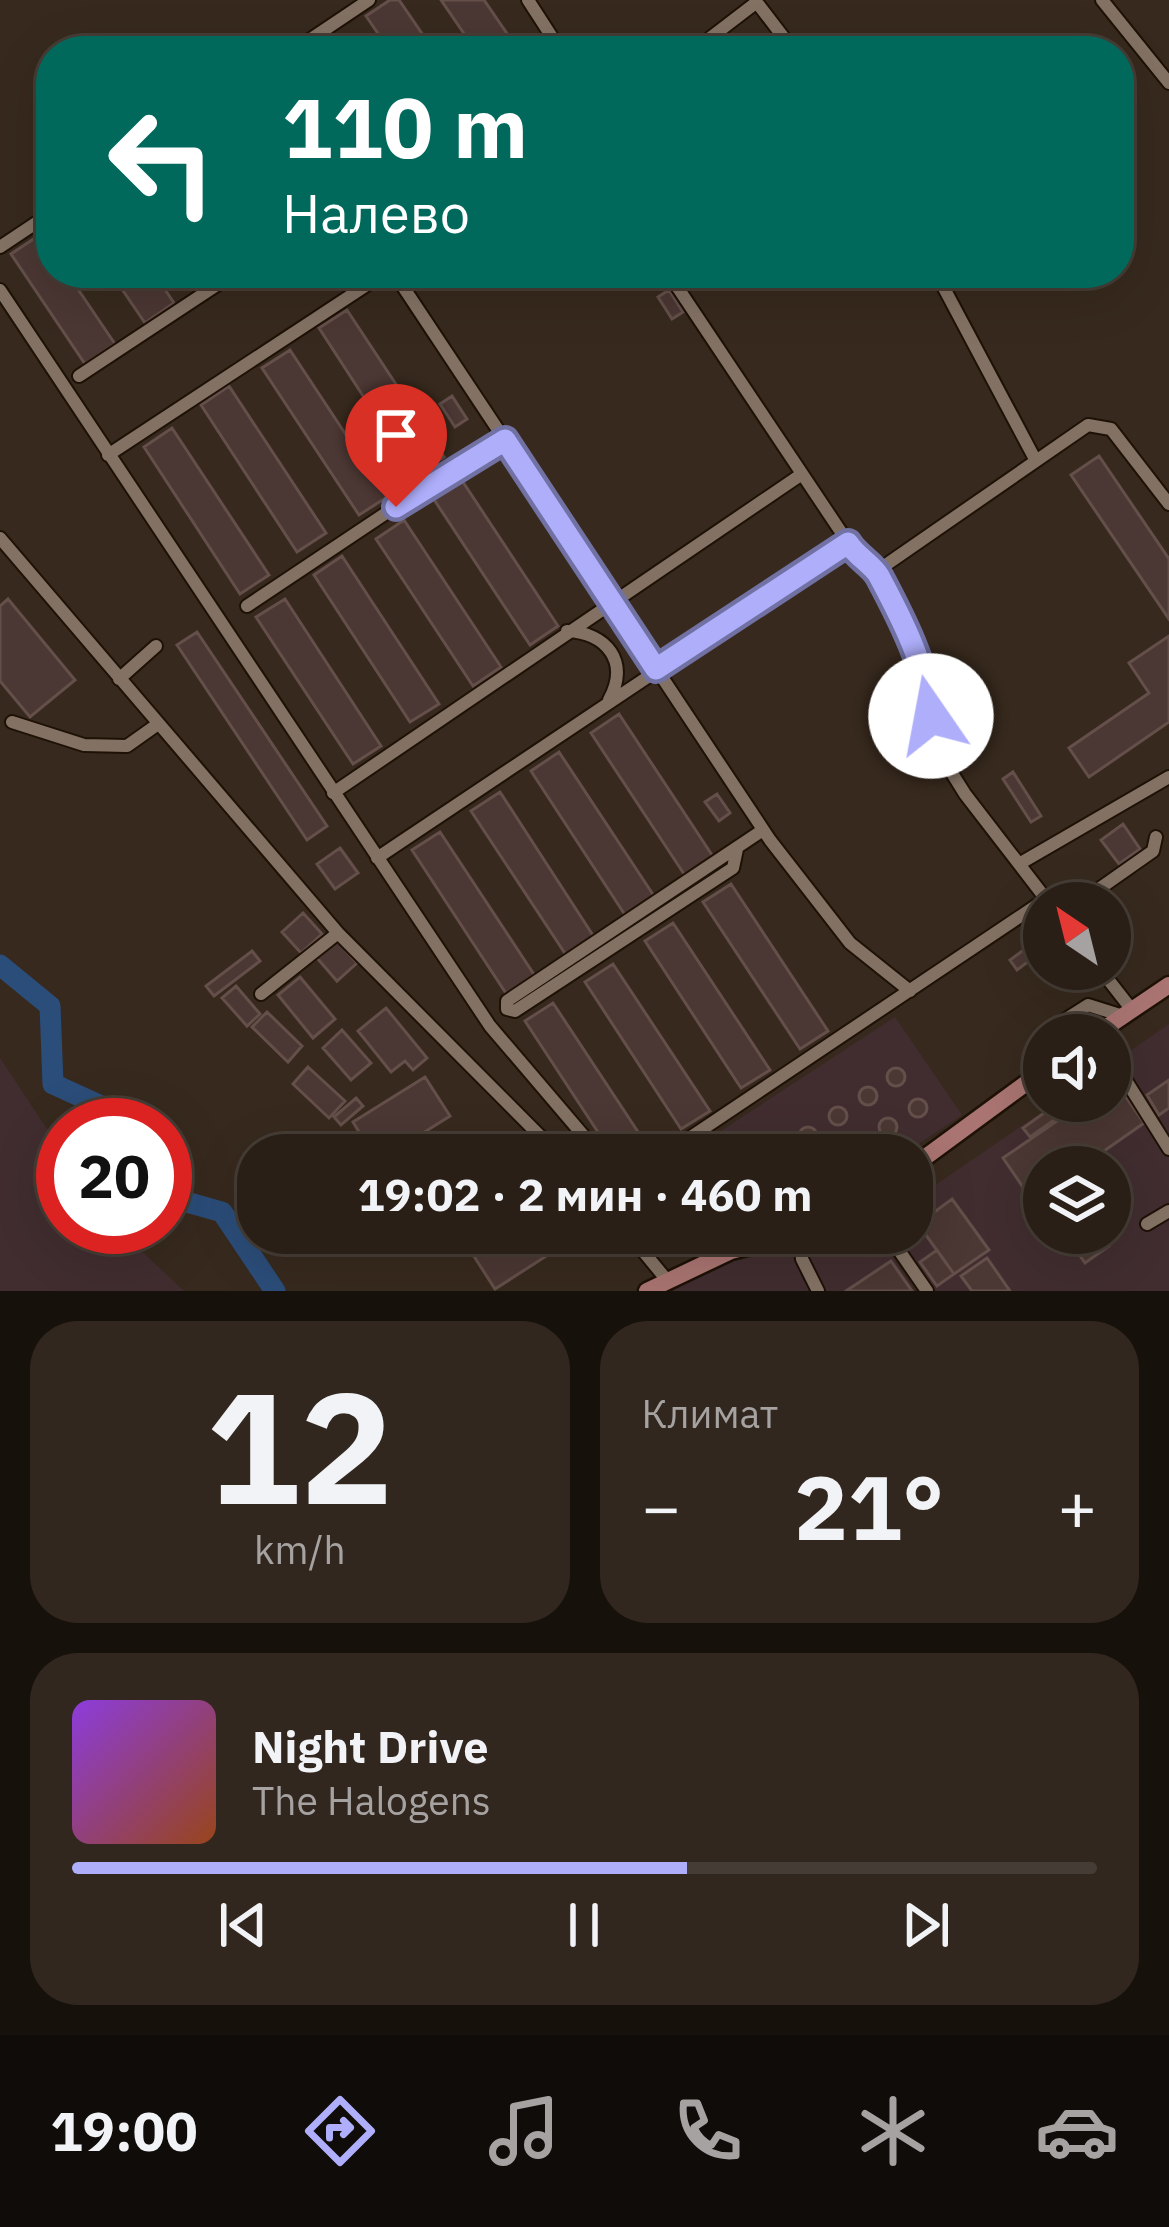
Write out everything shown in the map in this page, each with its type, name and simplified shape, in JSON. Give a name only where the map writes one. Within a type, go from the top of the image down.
[{"type":"main road","points":[[1127,1013],[1169,985]]},
{"type":"main road","points":[[933,1152],[1023,1085]]},
{"type":"main road","points":[[647,1291],[724,1254]]},
{"type":"street","points":[[315,36],[369,0]]},
{"type":"street","points":[[528,0],[551,36]]},
{"type":"street","points":[[1102,0],[1131,36]]},
{"type":"street","points":[[712,36],[756,1],[783,36]]},
{"type":"street","points":[[1134,39],[1169,82]]},
{"type":"street","points":[[0,247],[36,223]]},
{"type":"street","points":[[79,376],[213,288]]},
{"type":"street","points":[[108,455],[366,288]]},
{"type":"street","points":[[399,288],[763,830],[850,943],[884,976],[910,991]]},
{"type":"street","points":[[678,288],[861,562],[878,572],[918,657],[929,692],[932,741],[1033,882]]},
{"type":"street","points":[[944,288],[1036,461]]},
{"type":"street","points":[[0,290],[490,1026],[582,1134]]},
{"type":"street","points":[[878,572],[1088,425],[1111,429],[1169,504]]},
{"type":"street","points":[[248,606],[470,457],[505,440]]},
{"type":"street","points":[[333,793],[802,474]]},
{"type":"street","points":[[0,538],[338,933],[538,1134]]},
{"type":"street","points":[[377,858],[848,543]]},
{"type":"street","points":[[567,631],[596,636],[608,646],[618,670],[608,701]]},
{"type":"street","points":[[118,679],[157,646]]},
{"type":"street","points":[[12,722],[85,746],[127,746],[158,724]]},
{"type":"street","points":[[1019,864],[1169,777]]},
{"type":"street","points":[[737,849],[733,868],[515,1011],[507,1009],[507,1001],[763,830]]},
{"type":"street","points":[[1109,882],[1153,851],[1156,837]]},
{"type":"street","points":[[696,1134],[1023,917]]},
{"type":"street","points":[[261,994],[338,933]]},
{"type":"street","points":[[1113,990],[1127,1013]]},
{"type":"street","points":[[1074,1014],[1088,1005],[1127,1013]]},
{"type":"street","points":[[1131,1088],[1169,1149]]},
{"type":"street","points":[[1148,1224],[1169,1210]]},
{"type":"street","points":[[646,1254],[666,1280]]},
{"type":"street","points":[[802,1254],[818,1291]]},
{"type":"street","points":[[901,1254],[927,1291]]},
{"type":"shaded area","points":[[895,1017],[962,1115],[933,1134],[716,1134]]},
{"type":"shaded area","points":[[1169,1024],[1169,1291],[930,1291],[905,1254],[933,1254],[933,1187],[1027,1122],[1131,1122],[1131,1050]]},
{"type":"shaded area","points":[[0,1058],[36,1112],[36,1254],[145,1254],[184,1291],[0,1291]]},
{"type":"shaded area","points":[[766,1254],[891,1254],[915,1291],[672,1291],[711,1266]]},
{"type":"building","points":[[390,0],[399,0],[424,36],[380,36],[366,16]]},
{"type":"building","points":[[441,0],[484,0],[509,36],[466,36]]},
{"type":"building","points":[[36,237],[36,288],[77,288],[115,344],[85,364],[11,254]]},
{"type":"building","points":[[121,288],[164,288],[174,303],[145,323]]},
{"type":"building","points":[[669,290],[683,312],[672,319],[658,297]]},
{"type":"building","points":[[347,310],[444,457],[415,476],[319,328]]},
{"type":"building","points":[[290,350],[387,497],[359,515],[262,368]]},
{"type":"building","points":[[229,386],[326,533],[297,552],[201,405]]},
{"type":"building","points":[[452,396],[467,419],[455,427],[440,404]]},
{"type":"building","points":[[172,428],[269,575],[240,594],[144,447]]},
{"type":"building","points":[[1099,456],[1169,559],[1169,619],[1071,475]]},
{"type":"building","points":[[461,479],[558,626],[530,645],[433,498]]},
{"type":"building","points":[[404,520],[501,667],[473,686],[376,539]]},
{"type":"building","points":[[342,556],[439,704],[410,722],[314,575]]},
{"type":"building","points":[[8,599],[75,680],[30,717],[0,681],[0,606]]},
{"type":"building","points":[[285,599],[381,746],[353,764],[256,617]]},
{"type":"building","points":[[197,632],[327,826],[307,840],[177,645]]},
{"type":"building","points":[[1169,636],[1169,722],[1089,777],[1069,748],[1149,693],[1129,663]]},
{"type":"building","points":[[619,714],[716,861],[688,880],[591,733]]},
{"type":"building","points":[[559,752],[656,899],[627,918],[531,771]]},
{"type":"building","points":[[1013,772],[1041,816],[1031,822],[1003,779]]},
{"type":"building","points":[[500,792],[596,940],[568,958],[471,811]]},
{"type":"building","points":[[717,794],[730,813],[719,821],[705,802]]},
{"type":"building","points":[[1123,824],[1140,849],[1119,864],[1101,840]]},
{"type":"building","points":[[440,832],[537,979],[509,998],[412,850]]},
{"type":"building","points":[[340,848],[358,873],[335,889],[317,864]]},
{"type":"building","points":[[731,884],[828,1031],[800,1049],[703,902]]},
{"type":"building","points":[[303,913],[322,934],[301,953],[282,932]]},
{"type":"building","points":[[673,923],[770,1070],[741,1088],[645,941]]},
{"type":"building","points":[[337,941],[357,963],[337,981],[317,958]]},
{"type":"building","points":[[1023,950],[1023,966],[1017,970],[1010,960]]},
{"type":"building","points":[[252,951],[260,961],[214,996],[206,986]]},
{"type":"building","points":[[613,964],[710,1111],[681,1129],[585,982]]},
{"type":"building","points":[[300,977],[335,1019],[313,1038],[278,995]]},
{"type":"building","points":[[236,986],[260,1014],[247,1026],[222,998]]},
{"type":"building","points":[[553,1003],[639,1134],[599,1134],[525,1021]]},
{"type":"building","points":[[386,1008],[427,1058],[413,1070],[405,1061],[391,1072],[358,1031]]},
{"type":"building","points":[[267,1012],[302,1046],[288,1062],[252,1027]]},
{"type":"building","points":[[342,1030],[371,1063],[351,1080],[323,1048]]},
{"type":"building","points":[[308,1067],[345,1101],[329,1118],[293,1084]]},
{"type":"building","points":[[896,1068],[905,1077],[896,1086],[887,1077]]},
{"type":"building","points":[[425,1077],[450,1116],[421,1134],[360,1134],[353,1122]]},
{"type":"building","points":[[1169,1080],[1169,1108],[1159,1115],[1147,1095]]},
{"type":"building","points":[[868,1087],[877,1096],[868,1105],[859,1096]]},
{"type":"building","points":[[356,1098],[363,1106],[341,1125],[334,1117]]},
{"type":"building","points":[[918,1099],[927,1108],[918,1117],[909,1108]]},
{"type":"building","points":[[1131,1104],[1144,1123],[1111,1146],[1023,1146],[1023,1187],[1003,1158],[1055,1122],[1131,1122]]},
{"type":"building","points":[[838,1107],[847,1116],[838,1125],[829,1116]]},
{"type":"building","points":[[882,1121],[894,1121],[894,1133],[882,1133]]},
{"type":"building","points":[[1031,1122],[1051,1122],[1030,1137],[1023,1128]]},
{"type":"building","points":[[952,1199],[989,1250],[954,1274],[933,1245],[933,1213]]},
{"type":"building","points":[[937,1250],[954,1274],[937,1286],[920,1262]]},
{"type":"building","points":[[472,1254],[549,1254],[495,1289]]},
{"type":"building","points":[[987,1258],[1010,1291],[972,1291],[961,1276]]},
{"type":"building","points":[[891,1261],[912,1291],[846,1291]]},
{"type":"waterway","points":[[0,965],[50,1006],[53,1084],[84,1098]]},
{"type":"waterway","points":[[192,1204],[222,1212],[275,1291]]},
{"type":"route","points":[[396,507],[470,457],[505,440],[656,669],[848,543],[861,562],[878,572],[918,657],[931,716]]}]
